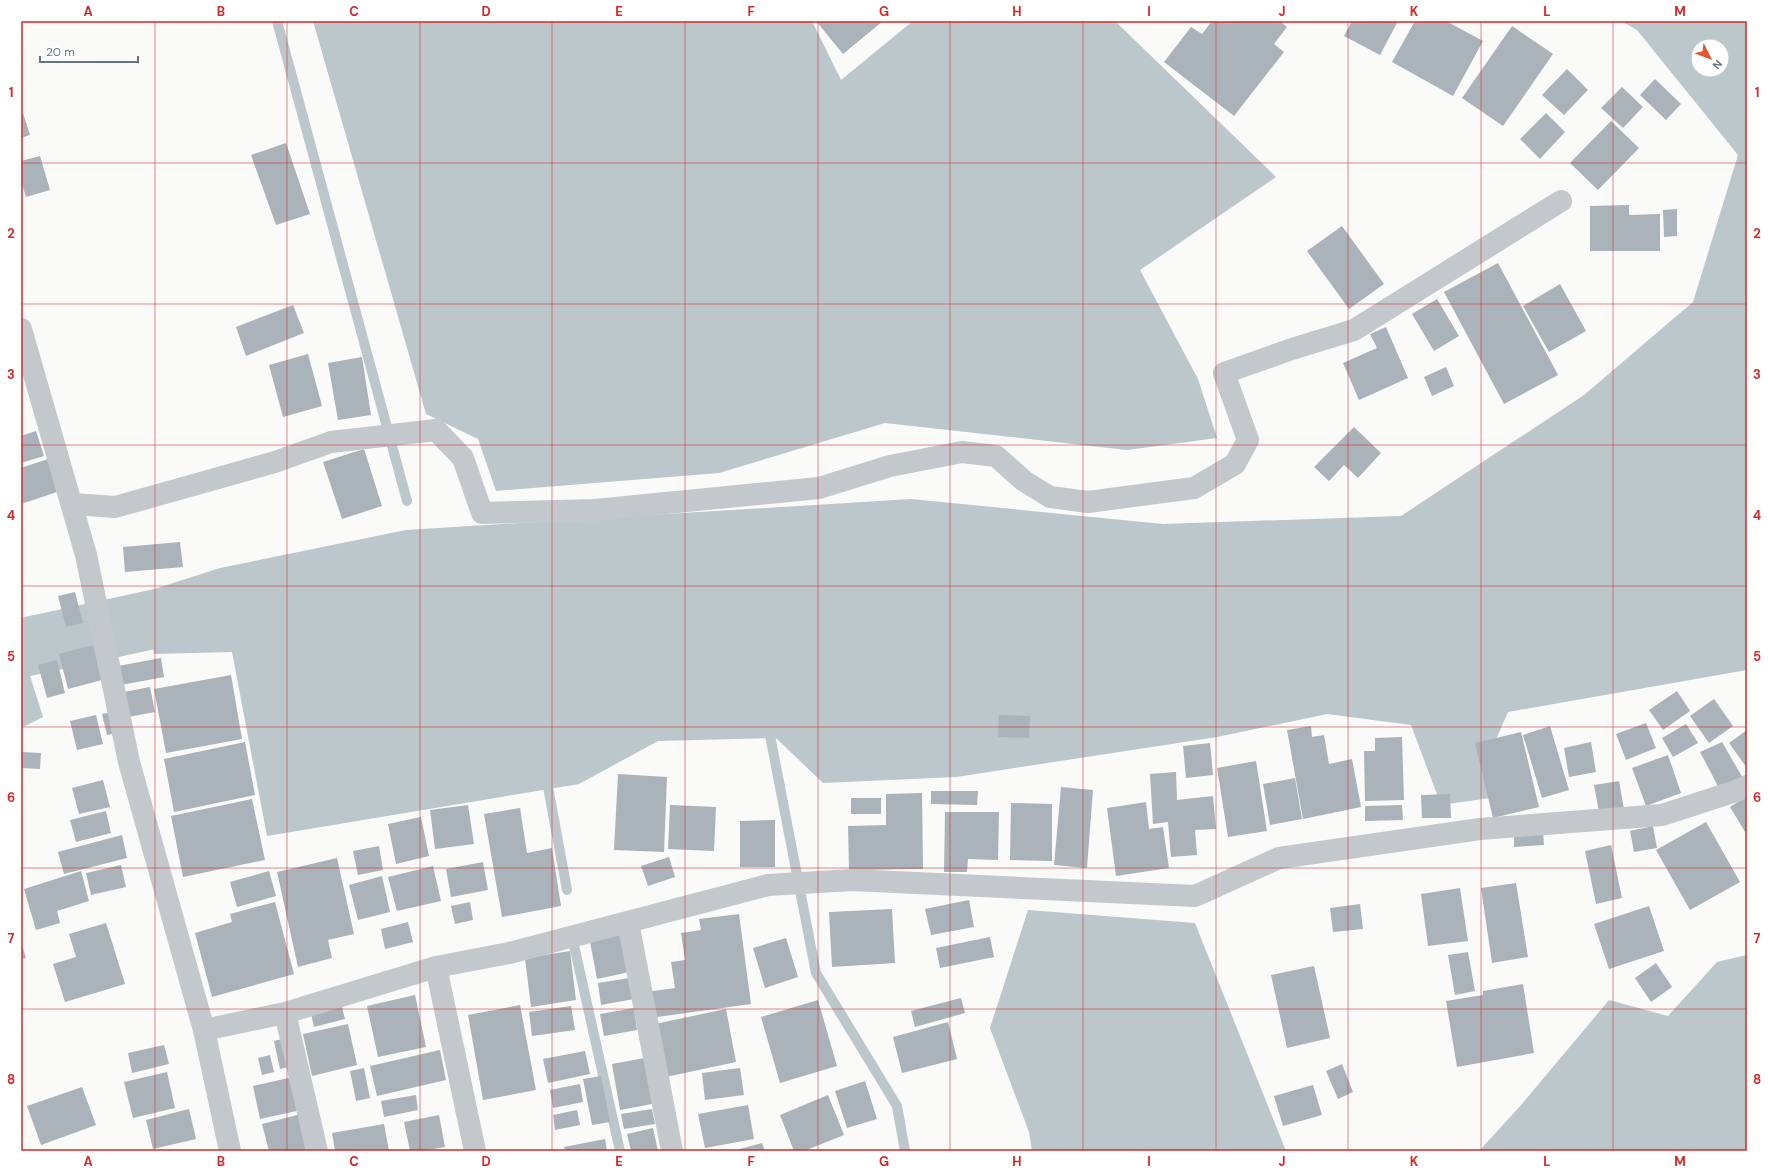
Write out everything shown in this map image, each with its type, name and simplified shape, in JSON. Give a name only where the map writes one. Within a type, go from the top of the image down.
[{"type":"street","points":[[72,504],[115,507],[275,462],[332,442],[436,430],[463,458],[482,513],[595,510],[819,488],[890,466],[962,452],[996,456],[1024,481],[1050,497],[1088,502],[1194,488],[1235,464],[1248,440],[1224,373],[1292,349],[1354,330],[1561,201]]},
{"type":"street","points":[[21,329],[86,555],[129,762],[204,1030],[230,1151]]},
{"type":"street","points":[[204,1030],[285,1013],[436,967],[510,953],[768,885],[852,880],[1195,896],[1279,858],[1480,829],[1662,815],[1747,786]]},
{"type":"street","points":[[628,922],[672,1151]]},
{"type":"street","points":[[436,967],[475,1151]]},
{"type":"street","points":[[285,1013],[317,1151]]},
{"type":"shaded area","points":[[313,21],[812,21],[841,80],[913,21],[1115,21],[1276,177],[1140,270],[1198,379],[1217,438],[1127,450],[885,423],[719,473],[496,491],[478,439],[426,414]]},
{"type":"shaded area","points":[[1621,21],[1747,21],[1747,670],[1508,712],[1494,744],[1497,797],[1441,805],[1411,725],[1327,714],[1217,737],[956,777],[823,783],[776,738],[658,741],[579,784],[267,836],[232,652],[154,654],[145,592],[220,568],[406,530],[911,499],[1163,524],[1401,516],[1584,395],[1693,302],[1738,155],[1637,30]]},
{"type":"shaded area","points":[[21,647],[43,717],[21,728]]},
{"type":"shaded area","points":[[1028,910],[1195,923],[1286,1151],[1032,1151],[1029,1132],[990,1028]]},
{"type":"shaded area","points":[[1747,955],[1747,1151],[1479,1151],[1522,1104],[1609,1000],[1668,1016],[1717,962]]},
{"type":"building","points":[[816,21],[883,21],[843,54]]},
{"type":"building","points":[[1212,21],[1280,21],[1287,27],[1274,44],[1284,52],[1234,116],[1164,62],[1191,27],[1202,34]]},
{"type":"building","points":[[1352,21],[1398,21],[1380,55],[1344,36]]},
{"type":"building","points":[[1415,21],[1446,21],[1483,41],[1453,96],[1392,62]]},
{"type":"building","points":[[1512,26],[1553,54],[1503,126],[1462,98]]},
{"type":"building","points":[[1567,69],[1588,90],[1564,115],[1542,95]]},
{"type":"building","points":[[1655,79],[1681,104],[1666,120],[1640,95]]},
{"type":"building","points":[[1622,87],[1643,107],[1623,128],[1601,108]]},
{"type":"building","points":[[23,113],[30,135],[21,138],[21,114]]},
{"type":"building","points":[[1546,113],[1565,132],[1540,159],[1520,139]]},
{"type":"building","points":[[1611,121],[1639,148],[1598,190],[1570,163]]},
{"type":"building","points":[[286,143],[310,214],[276,225],[251,155]]},
{"type":"building","points":[[40,156],[50,190],[26,197],[21,181],[21,161]]},
{"type":"building","points":[[1629,205],[1629,215],[1660,214],[1660,251],[1590,251],[1590,206]]},
{"type":"building","points":[[1677,209],[1677,236],[1664,237],[1663,210]]},
{"type":"building","points":[[1342,226],[1384,284],[1349,309],[1307,251]]},
{"type":"building","points":[[1498,263],[1558,375],[1504,404],[1444,292]]},
{"type":"building","points":[[1560,284],[1586,331],[1549,352],[1523,306]]},
{"type":"building","points":[[1437,299],[1459,336],[1434,351],[1412,314]]},
{"type":"building","points":[[293,305],[304,333],[246,356],[236,327]]},
{"type":"building","points":[[1386,327],[1408,378],[1359,400],[1343,363],[1377,348],[1370,334]]},
{"type":"building","points":[[308,354],[322,406],[283,417],[269,365]]},
{"type":"building","points":[[362,357],[371,415],[338,420],[328,363]]},
{"type":"building","points":[[1446,367],[1454,386],[1432,396],[1424,377]]},
{"type":"building","points":[[1354,427],[1381,453],[1358,478],[1344,465],[1329,481],[1314,467]]},
{"type":"building","points":[[36,431],[44,456],[21,463],[21,436]]},
{"type":"building","points":[[364,449],[382,506],[342,519],[323,462]]},
{"type":"building","points":[[48,459],[57,492],[21,504],[21,468]]},
{"type":"building","points":[[180,542],[183,567],[125,572],[123,547]]},
{"type":"building","points":[[75,592],[83,623],[66,627],[58,596]]},
{"type":"building","points":[[93,645],[102,680],[68,689],[59,654]]},
{"type":"building","points":[[161,658],[164,677],[121,685],[118,666]]},
{"type":"building","points":[[57,660],[65,693],[47,698],[38,665]]},
{"type":"building","points":[[231,675],[242,739],[166,753],[154,689]]},
{"type":"building","points":[[150,687],[155,712],[128,717],[124,692]]},
{"type":"building","points":[[1677,691],[1690,711],[1663,730],[1649,710]]},
{"type":"building","points":[[1714,699],[1733,726],[1709,743],[1690,716]]},
{"type":"building","points":[[112,712],[117,733],[107,735],[102,714]]},
{"type":"building","points":[[96,715],[103,744],[77,750],[70,721]]},
{"type":"building","points":[[999,715],[1030,716],[1029,738],[998,737]]},
{"type":"building","points":[[1646,723],[1656,748],[1626,760],[1616,734]]},
{"type":"building","points":[[1686,724],[1698,743],[1673,757],[1662,738]]},
{"type":"building","points":[[1311,726],[1312,737],[1324,735],[1329,764],[1352,759],[1361,807],[1303,819],[1287,730]]},
{"type":"building","points":[[1550,726],[1569,790],[1542,798],[1523,735]]},
{"type":"building","points":[[1747,730],[1747,768],[1729,743]]},
{"type":"building","points":[[1521,732],[1539,807],[1493,818],[1475,743]]},
{"type":"building","points":[[1402,737],[1404,800],[1365,801],[1364,751],[1375,751],[1375,738]]},
{"type":"building","points":[[245,742],[255,795],[174,812],[164,759]]},
{"type":"building","points":[[1591,742],[1596,772],[1569,777],[1564,748]]},
{"type":"building","points":[[1722,742],[1744,780],[1720,790],[1700,752]]},
{"type":"building","points":[[1210,743],[1213,775],[1186,778],[1183,746]]},
{"type":"building","points":[[21,752],[41,753],[40,769],[21,768]]},
{"type":"building","points":[[1668,755],[1681,793],[1646,806],[1632,768]]},
{"type":"building","points":[[1256,761],[1267,831],[1228,837],[1217,768]]},
{"type":"building","points":[[1176,772],[1177,800],[1213,796],[1216,829],[1195,830],[1197,855],[1171,857],[1168,822],[1153,824],[1150,774]]},
{"type":"building","points":[[618,774],[667,777],[664,852],[614,850]]},
{"type":"building","points":[[1295,778],[1302,819],[1270,825],[1263,784]]},
{"type":"building","points":[[103,780],[110,807],[79,814],[72,788]]},
{"type":"building","points":[[1619,781],[1624,809],[1599,812],[1594,785]]},
{"type":"building","points":[[1061,787],[1093,790],[1087,868],[1054,865]]},
{"type":"building","points":[[931,791],[978,791],[977,805],[931,804]]},
{"type":"building","points":[[922,793],[923,869],[849,870],[848,826],[886,825],[886,794]]},
{"type":"building","points":[[1450,794],[1451,818],[1422,818],[1421,795]]},
{"type":"building","points":[[1747,796],[1747,835],[1730,807]]},
{"type":"building","points":[[851,798],[881,798],[881,814],[851,814]]},
{"type":"building","points":[[252,799],[265,860],[183,877],[171,816]]},
{"type":"building","points":[[1146,802],[1149,829],[1163,827],[1169,868],[1116,876],[1107,808]]},
{"type":"building","points":[[1011,803],[1052,804],[1052,861],[1010,860]]},
{"type":"building","points":[[468,805],[474,844],[435,849],[430,810]]},
{"type":"building","points":[[670,805],[716,807],[714,851],[668,849]]},
{"type":"building","points":[[1402,805],[1403,820],[1365,821],[1365,806]]},
{"type":"building","points":[[520,808],[527,853],[552,848],[561,906],[502,917],[484,814]]},
{"type":"building","points":[[106,811],[111,833],[76,842],[70,820]]},
{"type":"building","points":[[945,812],[999,812],[998,860],[968,859],[967,872],[944,872]]},
{"type":"building","points":[[421,817],[429,856],[396,864],[388,824]]},
{"type":"building","points":[[775,820],[775,867],[740,867],[740,821]]},
{"type":"building","points":[[1706,822],[1740,882],[1690,910],[1656,850]]},
{"type":"building","points":[[1653,826],[1657,848],[1634,852],[1630,831]]},
{"type":"building","points":[[1543,832],[1544,845],[1514,847],[1514,833]]},
{"type":"building","points":[[122,835],[127,858],[64,874],[58,852]]},
{"type":"building","points":[[1611,845],[1622,898],[1596,904],[1585,851]]},
{"type":"building","points":[[379,846],[383,870],[358,875],[353,851]]},
{"type":"building","points":[[669,857],[675,877],[648,886],[641,866]]},
{"type":"building","points":[[337,858],[354,934],[328,940],[332,958],[298,967],[277,872]]},
{"type":"building","points":[[483,862],[488,890],[451,897],[446,869]]},
{"type":"building","points":[[121,865],[126,887],[91,895],[86,873]]},
{"type":"building","points":[[433,866],[441,901],[397,911],[388,877]]},
{"type":"building","points":[[81,871],[89,901],[57,911],[60,923],[36,930],[24,889]]},
{"type":"building","points":[[269,871],[276,896],[237,907],[230,882]]},
{"type":"building","points":[[382,876],[390,912],[358,920],[349,885]]},
{"type":"building","points":[[1516,883],[1528,957],[1492,963],[1481,888]]},
{"type":"building","points":[[1460,888],[1468,941],[1428,946],[1421,894]]},
{"type":"building","points":[[969,900],[974,927],[931,935],[925,909]]},
{"type":"building","points":[[275,902],[294,974],[212,997],[195,933],[232,922],[230,914]]},
{"type":"building","points":[[470,902],[473,920],[455,924],[451,906]]},
{"type":"building","points":[[1360,904],[1363,929],[1333,932],[1330,908]]},
{"type":"building","points":[[1649,906],[1664,951],[1609,969],[1594,924]]},
{"type":"building","points":[[892,909],[895,963],[832,967],[829,912]]},
{"type":"building","points":[[739,914],[751,1004],[650,1018],[646,992],[675,988],[671,962],[685,960],[681,933],[701,930],[699,919]]},
{"type":"building","points":[[408,922],[413,942],[385,949],[381,929]]},
{"type":"building","points":[[106,923],[125,984],[65,1002],[53,964],[76,957],[69,934]]},
{"type":"building","points":[[620,929],[629,972],[597,979],[589,936]]},
{"type":"building","points":[[990,937],[994,957],[940,968],[936,948]]},
{"type":"building","points":[[786,938],[798,977],[765,988],[753,948]]},
{"type":"building","points":[[21,942],[26,958],[21,959]]},
{"type":"building","points":[[570,951],[576,1000],[531,1007],[525,958]]},
{"type":"building","points":[[1468,952],[1475,991],[1455,995],[1448,955]]},
{"type":"building","points":[[1656,963],[1672,987],[1651,1002],[1635,978]]},
{"type":"building","points":[[1314,966],[1330,1038],[1287,1048],[1271,975]]},
{"type":"building","points":[[630,978],[634,999],[601,1005],[598,983]]},
{"type":"building","points":[[1523,984],[1534,1053],[1457,1067],[1446,1001],[1483,995],[1483,991]]},
{"type":"building","points":[[415,995],[426,1047],[378,1057],[367,1006]]},
{"type":"building","points":[[961,998],[965,1013],[915,1027],[911,1011]]},
{"type":"building","points":[[818,1000],[837,1066],[780,1083],[761,1017]]},
{"type":"building","points":[[341,1003],[345,1019],[314,1027],[310,1009]]},
{"type":"building","points":[[520,1005],[536,1090],[483,1100],[468,1015]]},
{"type":"building","points":[[571,1006],[575,1030],[532,1036],[529,1012]]},
{"type":"building","points":[[634,1008],[637,1030],[604,1036],[600,1014]]},
{"type":"building","points":[[726,1009],[736,1062],[661,1078],[650,1025]]},
{"type":"building","points":[[948,1022],[957,1059],[902,1073],[893,1037]]},
{"type":"building","points":[[348,1024],[357,1065],[312,1076],[303,1034]]},
{"type":"building","points":[[286,1038],[292,1066],[280,1069],[274,1041]]},
{"type":"building","points":[[164,1045],[169,1064],[132,1073],[128,1053]]},
{"type":"building","points":[[440,1050],[446,1080],[377,1096],[370,1066]]},
{"type":"building","points":[[585,1051],[590,1074],[548,1083],[543,1059]]},
{"type":"building","points":[[270,1055],[274,1072],[262,1075],[258,1058]]},
{"type":"building","points":[[645,1058],[652,1104],[620,1110],[612,1064]]},
{"type":"building","points":[[1342,1064],[1353,1092],[1338,1099],[1326,1071]]},
{"type":"building","points":[[364,1068],[370,1098],[356,1101],[350,1071]]},
{"type":"building","points":[[740,1068],[744,1095],[705,1100],[702,1073]]},
{"type":"building","points":[[167,1072],[175,1108],[133,1118],[124,1082]]},
{"type":"building","points":[[601,1076],[610,1122],[592,1125],[583,1079]]},
{"type":"building","points":[[293,1077],[301,1110],[260,1119],[253,1086]]},
{"type":"building","points":[[865,1081],[877,1119],[847,1128],[835,1091]]},
{"type":"building","points":[[580,1084],[583,1102],[553,1108],[550,1090]]},
{"type":"building","points":[[1313,1085],[1322,1115],[1283,1126],[1274,1096]]},
{"type":"building","points":[[82,1087],[96,1125],[41,1145],[27,1106]]},
{"type":"building","points":[[416,1095],[418,1110],[384,1117],[381,1101]]},
{"type":"building","points":[[828,1095],[844,1135],[804,1151],[794,1151],[780,1115]]},
{"type":"building","points":[[748,1105],[754,1139],[705,1148],[698,1114]]},
{"type":"building","points":[[189,1109],[196,1139],[153,1149],[146,1120]]},
{"type":"building","points":[[652,1109],[655,1124],[624,1129],[621,1114]]},
{"type":"building","points":[[577,1110],[580,1125],[555,1130],[553,1115]]},
{"type":"building","points":[[305,1113],[315,1151],[269,1151],[262,1124]]},
{"type":"building","points":[[439,1115],[445,1147],[422,1151],[410,1151],[404,1122]]},
{"type":"building","points":[[384,1124],[389,1151],[335,1151],[332,1133]]},
{"type":"building","points":[[653,1128],[658,1151],[631,1151],[627,1134]]},
{"type":"building","points":[[605,1139],[607,1151],[565,1151],[564,1147]]},
{"type":"building","points":[[762,1143],[765,1151],[741,1151],[740,1149]]},
{"type":"waterway","points":[[277,21],[407,501]]},
{"type":"waterway","points":[[21,648],[229,603]]},
{"type":"waterway","points":[[768,725],[816,973],[897,1106],[905,1151]]},
{"type":"waterway","points":[[546,776],[567,890]]},
{"type":"waterway","points":[[573,941],[620,1151]]}]
